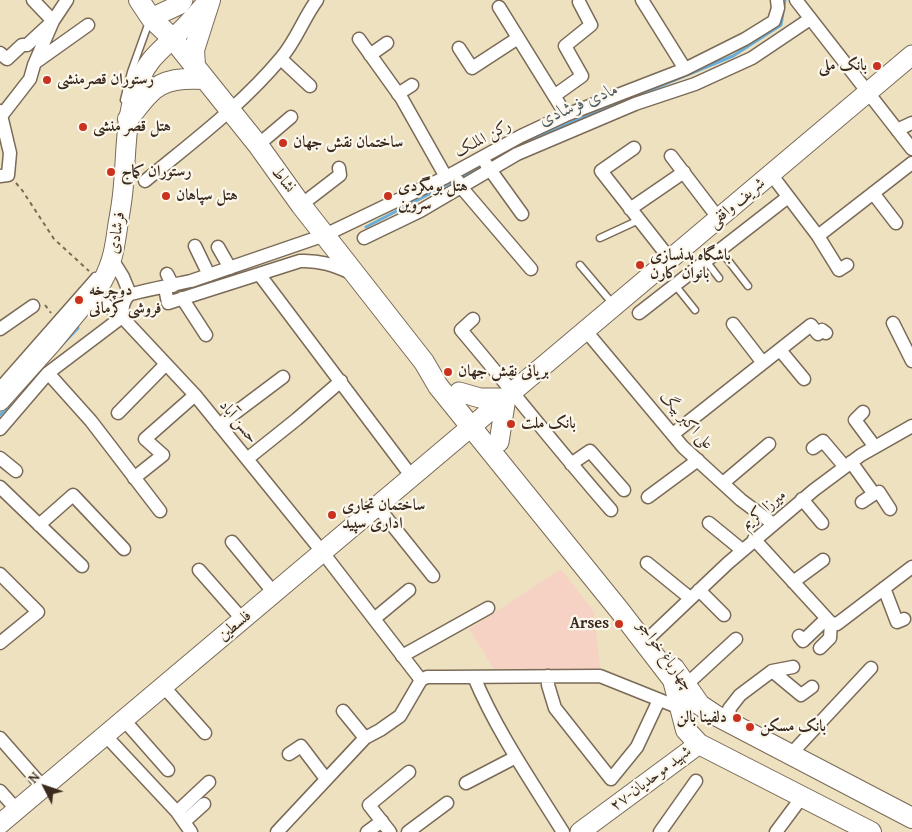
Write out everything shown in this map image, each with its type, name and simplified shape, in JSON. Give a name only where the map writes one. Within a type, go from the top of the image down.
[{"type":"main road","name":"نشاط","points":[[139,0],[151,18],[173,39],[258,145],[301,205],[424,362],[438,386],[476,424]]},
{"type":"main road","points":[[124,115],[158,87],[200,72],[194,50],[210,0]]},
{"type":"main road","name":"فرشادی","points":[[0,401],[51,344],[102,282],[123,191],[124,115],[152,57],[173,39],[210,0]]},
{"type":"main road","points":[[151,18],[181,2]]},
{"type":"main road","points":[[181,2],[178,11],[181,17],[186,20],[193,19]]},
{"type":"main road","name":"شریف واقفی","points":[[476,424],[912,55]]},
{"type":"main road","name":"نشاط","points":[[424,362],[447,379],[459,392],[476,424]]},
{"type":"main road","points":[[459,392],[480,398],[510,395],[498,442]]},
{"type":"main road","name":"چهارباغ خواجو","points":[[476,424],[498,442],[660,647],[686,685],[688,710],[686,730],[699,744],[871,832]]},
{"type":"main road","name":"چهارباغ خواجو","points":[[476,424],[673,680],[688,710],[726,721],[912,818]]},
{"type":"main road","name":"فلسطین","points":[[0,825],[476,424]]},
{"type":"main road","name":"۲۷-شهید موحدیان","points":[[580,832],[699,744]]},
{"type":"main road","points":[[762,776],[770,772],[775,764],[776,754],[781,750]]},
{"type":"street","points":[[33,0],[53,20]]},
{"type":"street","points":[[0,53],[7,58],[22,45],[27,45],[53,20],[67,0]]},
{"type":"street","points":[[144,181],[230,112],[281,58],[294,41],[309,11],[317,0]]},
{"type":"street","points":[[642,0],[685,69]]},
{"type":"street","points":[[776,3],[796,1],[912,149]]},
{"type":"street","points":[[554,96],[582,76],[565,46],[591,25],[579,2]]},
{"type":"street","name":"رکن الملک","points":[[130,294],[169,287],[209,275],[325,235],[566,115],[685,69],[745,39],[774,21],[776,3]]},
{"type":"street","points":[[499,7],[566,115]]},
{"type":"street","name":"رکن الملک","points":[[364,238],[420,211],[517,154],[636,104],[695,84],[755,56],[810,19]]},
{"type":"street","points":[[4,176],[10,153],[1,113],[30,79],[53,20]]},
{"type":"street","points":[[36,62],[88,24]]},
{"type":"street","points":[[459,48],[472,68],[518,38]]},
{"type":"street","points":[[359,39],[460,188],[531,269]]},
{"type":"street","points":[[745,39],[755,56]]},
{"type":"street","points":[[370,55],[387,43]]},
{"type":"street","points":[[281,58],[310,86]]},
{"type":"street","points":[[398,94],[412,85]]},
{"type":"street","points":[[258,145],[291,117]]},
{"type":"street","points":[[897,130],[912,123]]},
{"type":"street","points":[[528,133],[533,147]]},
{"type":"street","points":[[634,148],[601,171],[639,220],[689,274]]},
{"type":"street","points":[[671,156],[719,218]]},
{"type":"street","points":[[482,158],[522,214]]},
{"type":"street","points":[[818,236],[911,166]]},
{"type":"street","points":[[301,205],[340,175],[339,168]]},
{"type":"street","points":[[630,209],[684,172]]},
{"type":"street","points":[[771,174],[818,236],[839,270],[847,265]]},
{"type":"street","points":[[873,193],[896,223]]},
{"type":"street","points":[[639,313],[788,197]]},
{"type":"street","points":[[195,246],[209,275]]},
{"type":"street","points":[[218,247],[230,268]]},
{"type":"street","points":[[167,274],[169,287],[168,303],[284,265],[313,260],[339,267],[355,275]]},
{"type":"street","points":[[0,429],[48,373],[122,317],[125,301],[130,294],[123,277],[105,264]]},
{"type":"street","points":[[259,274],[412,477]]},
{"type":"street","points":[[182,298],[206,334]]},
{"type":"street","name":"حسن آباد","points":[[86,302],[106,305],[122,317],[195,395],[323,553],[421,680]]},
{"type":"street","points":[[0,328],[33,306]]},
{"type":"street","points":[[473,320],[460,330],[510,395],[611,510]]},
{"type":"street","points":[[893,323],[910,355]]},
{"type":"street","points":[[733,324],[763,363]]},
{"type":"street","points":[[673,434],[811,325],[818,334],[822,330],[826,333]]},
{"type":"street","name":"علی اکبر بیگ","points":[[586,331],[683,447],[741,500],[772,523]]},
{"type":"street","points":[[780,350],[804,379]]},
{"type":"street","points":[[118,414],[166,364]]},
{"type":"street","points":[[48,373],[91,421],[160,511]]},
{"type":"street","points":[[220,425],[283,377]]},
{"type":"street","points":[[246,459],[341,381]]},
{"type":"street","points":[[134,478],[163,455],[145,439],[195,395]]},
{"type":"street","points":[[863,412],[855,420],[875,447]]},
{"type":"street","name":"میرزا کریم","points":[[651,636],[772,523],[848,464],[912,426]]},
{"type":"street","points":[[814,448],[823,441],[848,464],[874,494]]},
{"type":"street","points":[[723,484],[769,444]]},
{"type":"street","points":[[571,464],[590,451],[624,490]]},
{"type":"street","points":[[0,458],[16,471]]},
{"type":"street","points":[[648,497],[698,460]]},
{"type":"street","points":[[0,487],[82,566]]},
{"type":"street","points":[[862,502],[879,492],[890,509]]},
{"type":"street","points":[[39,525],[73,495],[124,549]]},
{"type":"street","points":[[802,499],[822,523]]},
{"type":"street","points":[[378,507],[433,576]]},
{"type":"street","points":[[709,523],[742,550]]},
{"type":"street","points":[[754,539],[828,621],[837,624],[887,582],[912,568]]},
{"type":"street","points":[[232,542],[274,593]]},
{"type":"street","points":[[792,582],[823,560]]},
{"type":"street","points":[[647,563],[724,615]]},
{"type":"street","points":[[199,570],[242,620]]},
{"type":"street","points":[[0,574],[38,612],[0,643]]},
{"type":"street","points":[[887,582],[897,622],[904,619]]},
{"type":"street","points":[[374,619],[410,590]]},
{"type":"street","points":[[402,656],[488,608]]},
{"type":"street","points":[[798,636],[803,641],[828,621]]},
{"type":"street","points":[[820,648],[830,638],[828,621]]},
{"type":"street","points":[[686,685],[736,639]]},
{"type":"street","points":[[726,721],[730,714],[729,709],[772,670],[793,667]]},
{"type":"street","points":[[781,750],[871,668]]},
{"type":"street","points":[[772,670],[801,695],[812,687]]},
{"type":"street","points":[[548,676],[548,685],[555,708],[611,779],[637,747],[659,700]]},
{"type":"street","points":[[278,832],[365,738],[400,716],[421,680],[427,677],[600,676],[688,710]]},
{"type":"street","points":[[474,677],[482,698],[563,832]]},
{"type":"street","points":[[164,687],[205,733]]},
{"type":"street","points":[[343,711],[365,738]]},
{"type":"street","points":[[124,720],[168,770]]},
{"type":"street","points":[[106,735],[184,822]]},
{"type":"street","points":[[0,738],[43,787]]},
{"type":"street","points":[[289,754],[301,746],[326,779]]},
{"type":"street","points":[[466,783],[516,757]]},
{"type":"street","points":[[390,832],[369,805],[409,772]]},
{"type":"street","points":[[660,832],[696,781]]},
{"type":"street","points":[[184,822],[209,782]]},
{"type":"street","points":[[0,791],[17,810]]},
{"type":"street","points":[[776,832],[802,797]]},
{"type":"street","points":[[408,832],[447,803]]},
{"type":"street","points":[[184,822],[204,804]]},
{"type":"street","points":[[367,832],[382,821]]},
{"type":"lane","name":"فرشادی","points":[[118,148],[131,72],[151,18]]},
{"type":"lane","points":[[117,165],[118,156]]},
{"type":"lane","name":"فرشادی","points":[[0,384],[105,264],[113,211]]},
{"type":"lane","points":[[600,238],[639,220]]},
{"type":"lane","points":[[720,250],[748,286]]},
{"type":"lane","points":[[706,261],[718,278]]},
{"type":"lane","points":[[580,265],[614,306]]},
{"type":"lane","points":[[675,285],[695,310]]},
{"type":"lane","points":[[378,507],[467,434],[476,424]]},
{"type":"lane","points":[[164,687],[323,553]]},
{"type":"lane","points":[[0,825],[124,720]]},
{"type":"path","points":[[4,176],[22,190],[54,239],[85,270],[96,276]]},
{"type":"path","points":[[33,306],[45,305],[51,312],[53,324]]},
{"type":"shaded area","points":[[561,569],[594,612],[600,669],[494,669],[469,629]]},
{"type":"waterway","name":"مادی فرشادی","points":[[521,146],[546,133],[733,56],[781,25],[785,0]]},
{"type":"waterway","name":"مادی فرشادی","points":[[488,163],[503,155]]},
{"type":"waterway","name":"مادی فرشادی","points":[[459,178],[483,166]]},
{"type":"waterway","name":"مادی فرشادی","points":[[366,227],[454,181]]},
{"type":"waterway","name":"مادی فرشادی","points":[[60,347],[78,328]]},
{"type":"waterway","name":"مادی فرشادی","points":[[0,415],[10,404]]},
{"type":"place","name":"بانک ملی","points":[[877,66]]},
{"type":"place","name":"رستوران قصرمنشی","points":[[47,80]]},
{"type":"place","name":"هتل قصر منشی","points":[[83,127]]},
{"type":"place","name":"ساختمان نقش جهان","points":[[283,143]]},
{"type":"place","name":"رستوران کماج","points":[[111,172]]},
{"type":"place","name":"هتل سپاهان","points":[[166,196]]},
{"type":"place","name":"هتل بومگردی سروین","points":[[388,196]]},
{"type":"place","name":"باشگاه بدنسازی بانوان کارن","points":[[640,265]]},
{"type":"place","name":"دوچرخه فروشی کرمانی","points":[[79,300]]},
{"type":"place","name":"بریانی نقش جهان","points":[[448,372]]},
{"type":"place","name":"بانک ملت","points":[[511,424]]},
{"type":"place","name":"ساختمان تجاری اداری سپید","points":[[332,515]]},
{"type":"place","name":"Arses","points":[[619,624]]},
{"type":"place","name":"دلفینا بالن","points":[[737,718]]},
{"type":"place","name":"بانک مسکن","points":[[750,727]]}]
